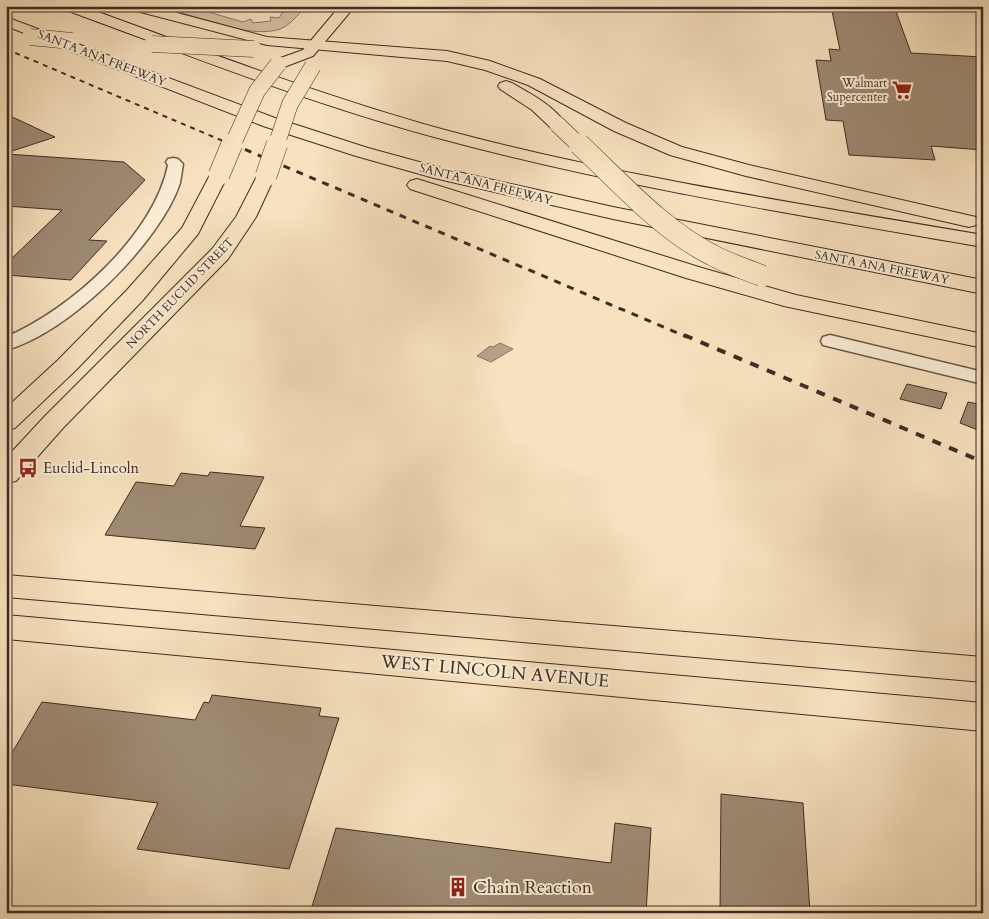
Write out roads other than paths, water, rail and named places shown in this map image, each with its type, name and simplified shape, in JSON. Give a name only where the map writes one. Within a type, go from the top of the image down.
[{"type":"main road","points":[[68,6],[308,94],[492,147],[664,183],[983,242]]},
{"type":"main road","points":[[134,6],[267,41],[312,55],[420,53],[490,66],[534,82],[620,127],[676,150],[746,170],[983,224]]},
{"type":"main road","name":"NORTH EUCLID STREET","points":[[6,475],[54,422],[220,254],[238,232],[256,200],[290,104],[312,55],[348,6]]},
{"type":"main road","name":"SANTA ANA FREEWAY","points":[[6,21],[269,122],[371,154],[526,194],[613,213],[983,287]]},
{"type":"main road","points":[[6,33],[102,42]]},
{"type":"main road","points":[[122,43],[254,49],[312,55],[398,60],[459,70],[508,86],[538,106],[664,224],[713,256],[762,276],[833,298],[983,322]]},
{"type":"main road","name":"NORTH EUCLID STREET","points":[[6,422],[67,365],[135,295],[191,230],[250,104],[278,64],[312,55]]},
{"type":"main road","points":[[269,122],[310,148],[439,192],[684,270],[792,301],[983,341]]},
{"type":"main road","points":[[6,586],[983,670]]},
{"type":"main road","name":"WEST LINCOLN AVENUE","points":[[6,627],[983,717]]},
{"type":"street","points":[[6,344],[30,334],[64,312],[92,290],[116,264],[156,215],[176,178],[176,164],[173,162]]},
{"type":"street","points":[[830,341],[983,378]]},
{"type":"railway","points":[[6,49],[235,146]]},
{"type":"railway","points":[[232,144],[687,337]]},
{"type":"railway","points":[[684,335],[983,462]]},
{"type":"place","name":"Walmart Supercenter","points":[[902,90]]},
{"type":"place","name":"Euclid-Lincoln","points":[[28,468]]},
{"type":"place","name":"Chain Reaction","points":[[458,887]]}]
